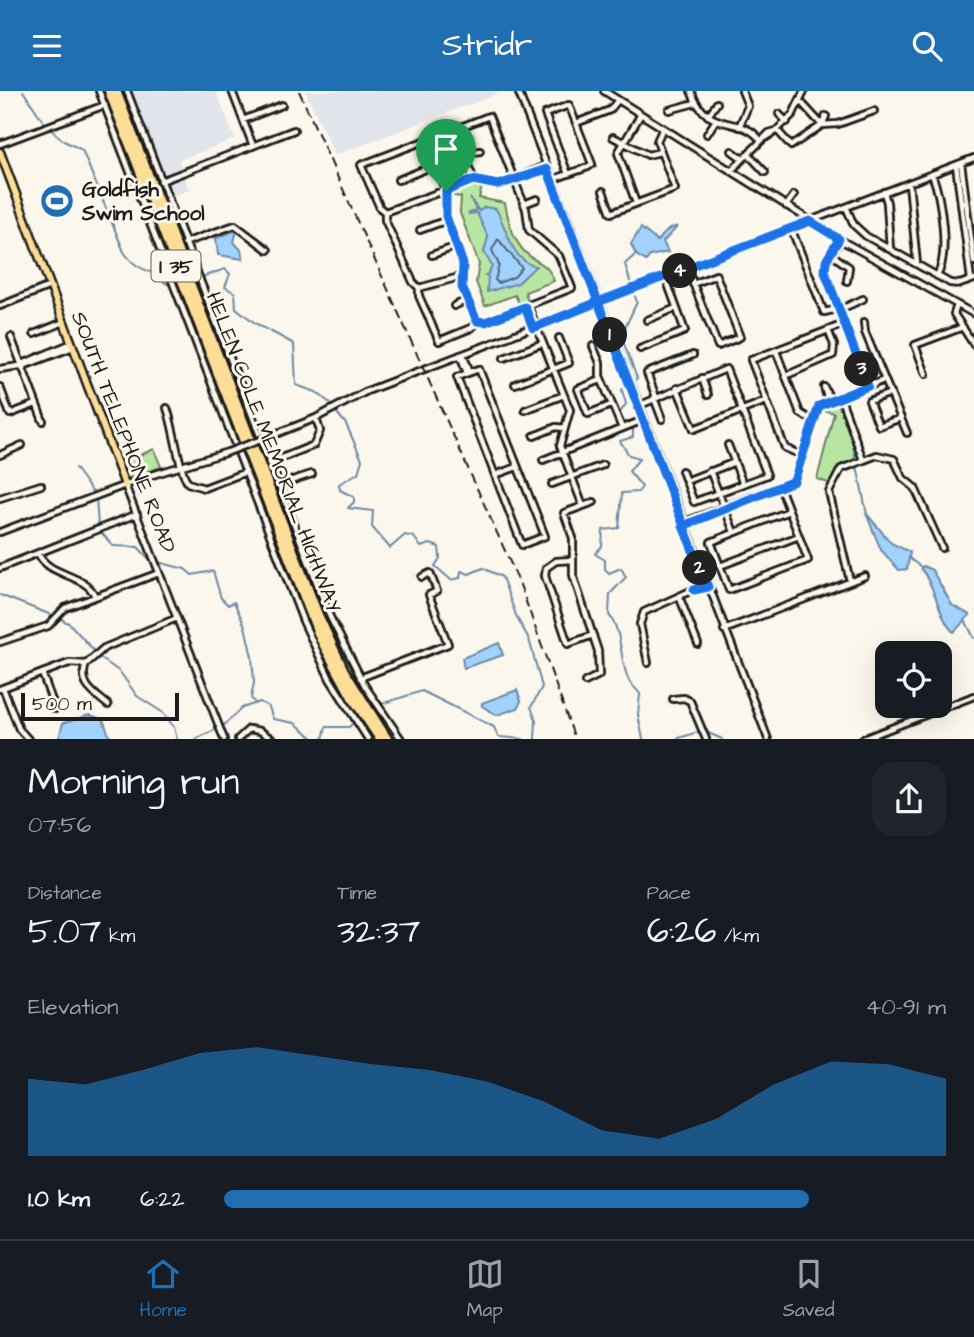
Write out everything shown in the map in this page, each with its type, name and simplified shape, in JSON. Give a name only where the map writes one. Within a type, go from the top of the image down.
[{"type":"highway","name":"HELEN COLE MEMORIAL HIGHWAY","points":[[109,91],[312,618],[339,675],[380,739]]},
{"type":"highway","name":"HELEN COLE MEMORIAL HIGHWAY","points":[[116,91],[317,613],[344,671],[387,739]]},
{"type":"main road","name":"SOUTH TELEPHONE ROAD","points":[[0,152],[125,485]]},
{"type":"street","points":[[99,91],[303,621],[330,679],[368,739]]},
{"type":"street","points":[[127,91],[330,617],[360,678],[401,739]]},
{"type":"street","points":[[242,91],[233,93],[253,146]]},
{"type":"street","points":[[518,91],[637,405],[640,421],[768,739]]},
{"type":"street","points":[[604,91],[810,221],[974,314]]},
{"type":"street","points":[[691,91],[695,103],[708,116],[752,130],[763,139]]},
{"type":"street","points":[[739,127],[748,106],[742,91]]},
{"type":"street","points":[[730,170],[763,139],[787,122],[804,91]]},
{"type":"street","points":[[576,123],[612,109],[618,100]]},
{"type":"street","points":[[800,101],[822,125],[834,125],[874,111]]},
{"type":"street","points":[[668,110],[695,103]]},
{"type":"street","points":[[708,116],[717,103]]},
{"type":"street","points":[[0,144],[105,105]]},
{"type":"street","points":[[243,120],[282,105]]},
{"type":"street","points":[[551,180],[568,174],[592,165],[569,105],[545,114],[568,174]]},
{"type":"street","points":[[636,203],[618,153],[641,114]]},
{"type":"street","points":[[779,114],[787,122]]},
{"type":"street","points":[[419,288],[419,296],[439,341],[471,328],[478,322],[485,322],[572,288],[559,256],[530,232],[524,204],[489,116],[453,130],[474,180]]},
{"type":"street","points":[[777,130],[790,148],[822,125],[826,116]]},
{"type":"street","points":[[707,134],[716,120]]},
{"type":"street","points":[[603,191],[611,213],[675,189],[657,139],[663,128]]},
{"type":"street","points":[[161,181],[294,130]]},
{"type":"street","points":[[613,137],[648,155],[660,152]]},
{"type":"street","points":[[385,212],[380,208],[361,166],[424,141],[446,191],[447,220],[463,264],[462,287],[478,322]]},
{"type":"street","points":[[462,155],[481,151]]},
{"type":"street","points":[[732,151],[742,159]]},
{"type":"street","points":[[748,154],[765,172]]},
{"type":"street","points":[[0,530],[268,437],[316,418],[340,404],[461,355],[974,158]]},
{"type":"street","points":[[959,164],[974,262]]},
{"type":"street","points":[[846,207],[859,231],[890,249],[954,284],[973,279],[959,164]]},
{"type":"street","points":[[398,180],[433,166]]},
{"type":"street","points":[[385,212],[474,180],[498,185],[546,167]]},
{"type":"street","points":[[932,174],[939,196],[944,259],[937,275]]},
{"type":"street","points":[[909,183],[913,194],[917,264]]},
{"type":"street","points":[[884,192],[890,249]]},
{"type":"street","points":[[786,206],[794,195]]},
{"type":"street","points":[[524,204],[537,199]]},
{"type":"street","points":[[385,212],[385,220],[404,264],[414,284],[419,288]]},
{"type":"street","points":[[802,216],[802,224]]},
{"type":"street","points":[[420,230],[447,220]]},
{"type":"street","points":[[184,243],[235,225],[268,250]]},
{"type":"street","points":[[791,228],[824,311],[838,309],[863,299]]},
{"type":"street","points":[[840,239],[825,272],[868,386]]},
{"type":"street","points":[[432,255],[457,246]]},
{"type":"street","points":[[831,254],[849,267],[848,281]]},
{"type":"street","points":[[687,268],[718,346],[740,337],[716,275],[694,284]]},
{"type":"street","points":[[419,288],[463,276]]},
{"type":"street","points":[[640,349],[685,331],[664,277]]},
{"type":"street","points":[[0,306],[50,286]]},
{"type":"street","points":[[454,306],[467,300]]},
{"type":"street","points":[[957,305],[954,314],[974,345]]},
{"type":"street","points":[[526,306],[544,343],[570,414],[560,440],[583,506]]},
{"type":"street","points":[[646,320],[676,308]]},
{"type":"street","points":[[34,334],[64,322]]},
{"type":"street","points":[[864,322],[884,380],[907,433]]},
{"type":"street","points":[[804,456],[785,448],[751,361],[844,324]]},
{"type":"street","points":[[926,374],[915,345],[963,327]]},
{"type":"street","points":[[785,376],[833,355],[835,349],[828,330]]},
{"type":"street","points":[[11,337],[43,421]]},
{"type":"street","points":[[515,384],[569,363],[559,338]]},
{"type":"street","points":[[504,358],[544,343]]},
{"type":"street","points":[[0,369],[21,365],[73,345]]},
{"type":"street","points":[[593,346],[601,380],[621,429]]},
{"type":"street","points":[[776,351],[801,415],[813,421]]},
{"type":"street","points":[[461,355],[468,372]]},
{"type":"street","points":[[662,419],[647,373],[692,355]]},
{"type":"street","points":[[479,369],[545,536],[522,545],[457,377],[468,372],[479,369]]},
{"type":"street","points":[[637,405],[726,369],[767,475],[694,502],[682,471]]},
{"type":"street","points":[[702,378],[708,395]]},
{"type":"street","points":[[601,380],[578,389],[588,414],[611,405]]},
{"type":"street","points":[[683,524],[780,487],[797,477],[817,408],[829,400],[884,380]]},
{"type":"street","points":[[0,387],[10,414],[36,404]]},
{"type":"street","points":[[677,388],[694,429],[766,401]]},
{"type":"street","points":[[891,393],[869,401],[879,426],[901,418]]},
{"type":"street","points":[[525,410],[564,395]]},
{"type":"street","points":[[840,396],[863,460]]},
{"type":"street","points":[[167,408],[176,433],[181,467],[188,483],[200,488],[246,473]]},
{"type":"street","points":[[269,463],[314,445],[320,431],[316,418]]},
{"type":"street","points":[[543,460],[640,421]]},
{"type":"street","points":[[534,436],[556,427],[564,428]]},
{"type":"street","points":[[0,455],[22,445]]},
{"type":"street","points":[[728,445],[743,484]]},
{"type":"street","points":[[850,581],[830,492],[841,470],[863,460],[886,455],[895,461],[901,473],[915,488],[942,548]]},
{"type":"street","points":[[686,481],[735,462]]},
{"type":"street","points":[[552,484],[603,465]]},
{"type":"street","points":[[495,475],[517,467]]},
{"type":"street","points":[[710,471],[734,532]]},
{"type":"street","points":[[287,482],[312,474]]},
{"type":"street","points":[[0,498],[41,485]]},
{"type":"street","name":"SOUTH TELEPHONE ROAD","points":[[125,485],[223,739]]},
{"type":"street","points":[[780,487],[808,560],[729,590],[711,542],[789,511]]},
{"type":"street","points":[[585,683],[596,679],[600,670],[593,635],[573,575],[573,538],[564,513],[594,502]]},
{"type":"street","points":[[0,568],[137,515]]},
{"type":"street","points":[[720,566],[799,536]]},
{"type":"street","points":[[38,553],[48,565],[90,587],[95,596]]},
{"type":"street","points":[[572,561],[551,563],[546,568],[545,576],[568,644],[593,635]]},
{"type":"street","points":[[0,642],[50,625],[65,608],[159,572]]},
{"type":"street","points":[[360,678],[448,644],[429,595],[437,591],[430,573],[422,577]]},
{"type":"street","points":[[724,630],[865,576]]},
{"type":"street","points":[[648,663],[640,628],[642,616],[650,607],[707,585]]},
{"type":"street","points":[[679,596],[698,643]]},
{"type":"street","points":[[108,705],[85,684],[83,675],[86,664],[96,653],[178,620]]},
{"type":"street","points":[[28,739],[18,727],[1,689],[72,662],[86,664]]},
{"type":"street","points":[[41,673],[55,709]]},
{"type":"street","points":[[863,739],[974,696]]},
{"type":"street","points":[[673,699],[684,698],[690,701],[706,739]]},
{"type":"street","points":[[238,739],[249,729],[260,731],[272,739]]},
{"type":"shaded area","points":[[130,91],[216,91],[235,139],[179,160],[189,190],[169,197]]},
{"type":"shaded area","points":[[305,91],[496,91],[497,94],[335,155]]},
{"type":"green space","points":[[467,183],[483,183],[479,198],[505,203],[511,228],[519,245],[551,274],[554,281],[525,292],[529,304],[521,307],[515,295],[485,306],[476,282],[479,264],[460,213],[461,197],[448,195]]},
{"type":"green space","points":[[838,399],[861,459],[842,467],[831,484],[817,479],[834,413],[820,409]]},
{"type":"green space","points":[[154,449],[161,467],[127,479],[121,463]]},
{"type":"water","points":[[470,198],[479,211],[485,207],[496,209],[515,251],[528,263],[536,266],[518,283],[487,292],[488,277],[485,275],[492,266],[484,252],[488,237],[477,213],[468,214],[476,210]]},
{"type":"water","points":[[678,226],[663,242],[668,252],[650,256],[646,261],[636,255],[631,244],[641,228],[657,241],[669,229]]},
{"type":"water","points":[[237,230],[234,242],[241,250],[243,259],[218,255],[216,238]]},
{"type":"water","points":[[866,513],[891,543],[910,552],[907,569],[899,570],[881,550]]},
{"type":"water","points":[[923,566],[932,570],[952,605],[970,615],[954,632],[945,621],[921,569]]},
{"type":"water","points":[[499,643],[503,655],[464,668],[462,658]]},
{"type":"water","points":[[517,690],[521,701],[518,708],[497,715],[482,706],[482,703]]},
{"type":"water","points":[[89,715],[103,719],[110,738],[59,738],[63,723]]},
{"type":"waterway","points":[[23,91],[45,124]]},
{"type":"waterway","points":[[49,128],[64,141],[82,150],[127,256],[136,265],[172,286]]},
{"type":"waterway","points":[[632,288],[625,264],[636,254]]},
{"type":"waterway","points":[[202,277],[225,269],[230,274],[225,287],[235,293],[236,308],[255,323],[294,344],[296,385],[316,392],[330,403]]},
{"type":"waterway","points":[[632,383],[637,378],[621,336],[637,302],[633,291]]},
{"type":"waterway","points":[[627,385],[622,390],[626,404],[619,414],[624,422],[629,424]]},
{"type":"waterway","points":[[332,407],[346,424],[362,460],[358,473],[339,484],[340,490],[354,497],[354,502],[348,508],[373,511],[372,527],[390,548],[405,535],[414,537],[421,547],[430,544],[439,547],[440,558],[435,566],[451,580],[460,578],[461,571],[469,574],[483,568],[502,577],[517,618],[529,639],[542,687],[531,707],[536,720],[535,739]]},
{"type":"waterway","points":[[633,426],[633,437],[620,441],[629,455],[640,458],[629,471],[642,487],[638,492],[622,493],[619,528],[603,530],[602,546],[595,554],[605,560],[605,569],[609,573],[621,568],[626,577],[610,594],[609,615],[617,630],[629,681],[640,694],[638,715],[643,739]]},
{"type":"waterway","points":[[852,441],[867,515]]},
{"type":"waterway","points":[[75,468],[96,497],[98,526]]},
{"type":"waterway","points":[[100,531],[113,546],[138,547],[150,560],[185,569],[192,575],[213,571],[221,598],[228,605],[234,602],[245,626],[252,657],[254,683],[251,698],[254,702]]},
{"type":"waterway","points":[[909,558],[921,567]]},
{"type":"waterway","points":[[0,595],[54,616]]},
{"type":"waterway","points":[[59,618],[70,624],[95,652]]},
{"type":"waterway","points":[[966,622],[974,638]]},
{"type":"waterway","points":[[99,657],[120,672],[137,696],[162,712],[174,727],[177,739]]},
{"type":"waterway","points":[[381,704],[422,691],[494,727],[498,737]]},
{"type":"waterway","points":[[222,727],[242,708],[260,702],[269,707],[273,719],[295,723],[314,739]]},
{"type":"waterway","points":[[323,739],[326,727],[349,727],[353,723]]},
{"type":"waterway","points":[[196,739],[217,729]]},
{"type":"waterway","points":[[676,739],[701,731]]},
{"type":"waterway","points":[[706,732],[722,739]]},
{"type":"waterway","points":[[499,737],[523,739]]},
{"type":"railway","points":[[299,91],[519,582],[575,739]]},
{"type":"place","name":"Goldfish Swim School","points":[[57,201]]},
{"type":"route","points":[[446,191],[446,216],[463,264],[462,287],[472,315],[477,321],[485,322],[525,307],[533,328],[598,302],[679,514],[706,584],[694,590],[708,587],[683,526],[694,521],[696,519],[794,481],[819,406],[868,386],[825,272],[826,261],[839,239],[810,221],[598,302],[547,169],[498,185],[473,180],[446,191]]}]
